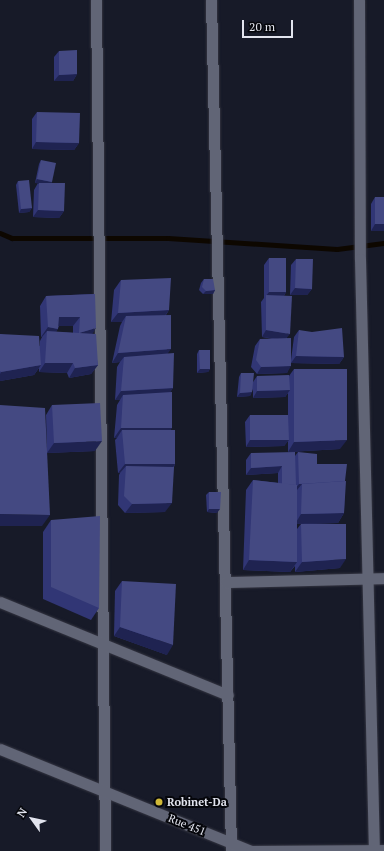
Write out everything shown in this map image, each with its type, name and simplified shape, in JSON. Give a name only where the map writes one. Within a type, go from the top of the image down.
[{"type":"street","points":[[96,0],[105,851]]},
{"type":"street","points":[[211,0],[231,847]]},
{"type":"street","points":[[358,0],[360,250],[368,578],[377,850]]},
{"type":"street","points":[[225,582],[384,578]]},
{"type":"street","points":[[0,602],[228,695]]},
{"type":"street","name":"Rue 451","points":[[0,749],[104,791],[231,847],[251,851],[377,850]]},
{"type":"building","points":[[77,50],[77,74],[59,75],[59,51]]},
{"type":"building","points":[[37,112],[80,113],[79,143],[36,142]]},
{"type":"building","points":[[41,160],[56,163],[52,182],[37,179]]},
{"type":"building","points":[[29,180],[32,208],[21,209],[18,181]]},
{"type":"building","points":[[39,183],[65,183],[64,211],[38,210]]},
{"type":"building","points":[[375,197],[384,197],[384,224],[375,224]]},
{"type":"building","points":[[269,258],[286,258],[286,292],[269,292]]},
{"type":"building","points":[[296,259],[313,259],[312,289],[295,288]]},
{"type":"building","points":[[171,278],[169,310],[118,313],[121,280]]},
{"type":"building","points":[[204,279],[213,279],[215,290],[206,291],[202,287]]},
{"type":"building","points":[[95,294],[96,328],[79,333],[80,317],[59,317],[58,329],[48,327],[46,296]]},
{"type":"building","points":[[266,295],[292,296],[290,334],[266,330]]},
{"type":"building","points":[[171,315],[171,349],[118,353],[126,316]]},
{"type":"building","points":[[342,328],[344,357],[296,356],[299,330],[312,332]]},
{"type":"building","points":[[47,331],[96,334],[98,365],[75,368],[73,363],[45,363]]},
{"type":"building","points":[[0,334],[39,336],[41,365],[1,372]]},
{"type":"building","points":[[291,338],[291,366],[261,367],[256,360],[260,339]]},
{"type":"building","points":[[199,350],[210,350],[210,369],[200,369]]},
{"type":"building","points":[[174,353],[173,388],[121,391],[124,357]]},
{"type":"building","points":[[294,369],[347,369],[347,440],[294,442]]},
{"type":"building","points":[[241,373],[254,373],[252,392],[240,393]]},
{"type":"building","points":[[289,375],[290,390],[257,391],[257,376]]},
{"type":"building","points":[[172,392],[172,428],[121,428],[123,395]]},
{"type":"building","points":[[100,403],[102,441],[54,443],[52,405]]},
{"type":"building","points":[[0,405],[45,408],[50,515],[0,514]]},
{"type":"building","points":[[250,415],[288,415],[289,440],[250,440]]},
{"type":"building","points":[[122,430],[175,430],[175,464],[125,464]]},
{"type":"building","points":[[295,452],[296,485],[282,484],[282,466],[251,468],[251,453]]},
{"type":"building","points":[[298,452],[317,454],[317,464],[347,464],[345,481],[299,484]]},
{"type":"building","points":[[126,466],[174,467],[172,503],[132,504],[124,496]]},
{"type":"building","points":[[253,480],[297,485],[297,562],[249,560]]},
{"type":"building","points":[[346,481],[344,513],[301,514],[302,484]]},
{"type":"building","points":[[209,492],[221,492],[220,509],[209,509]]},
{"type":"building","points":[[100,516],[99,608],[51,587],[51,520]]},
{"type":"building","points":[[301,524],[346,524],[346,559],[302,562]]},
{"type":"building","points":[[122,581],[176,584],[173,645],[120,627]]},
{"type":"waterway","points":[[0,233],[12,238],[168,238],[337,249],[384,243]]},
{"type":"place","name":"Robinet-Da","points":[[159,802]]}]
